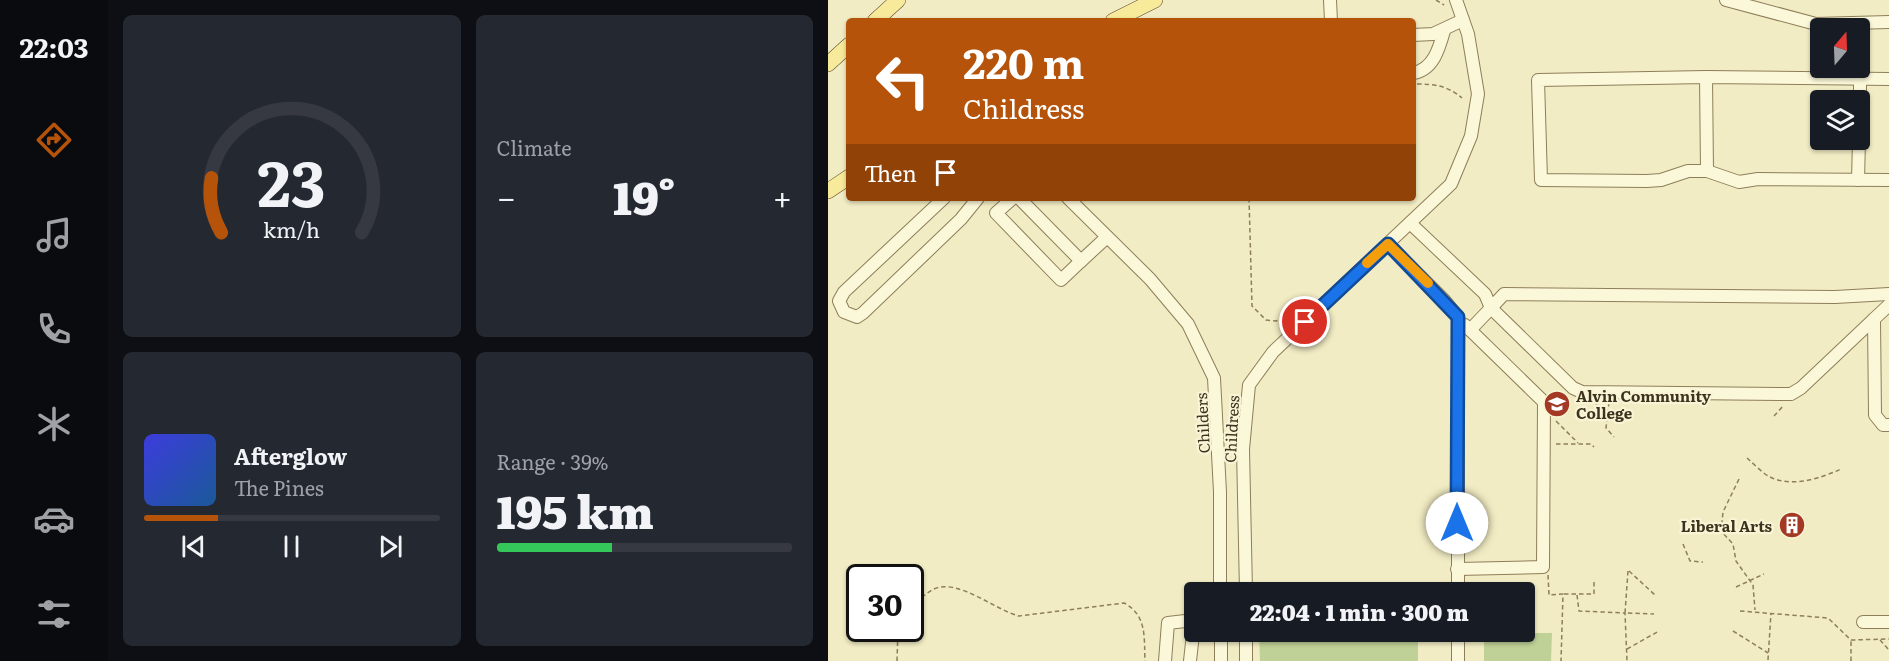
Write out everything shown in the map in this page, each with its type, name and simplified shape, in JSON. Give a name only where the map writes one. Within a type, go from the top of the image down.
[{"type":"main road","points":[[878,18],[898,0]]},
{"type":"main road","points":[[1119,18],[1155,0]]},
{"type":"main road","points":[[828,64],[846,48]]},
{"type":"main road","points":[[828,191],[846,179]]},
{"type":"street","points":[[1330,0],[1331,18]]},
{"type":"street","points":[[1725,0],[1816,24],[1889,22]]},
{"type":"street","name":"Childress","points":[[1246,582],[1243,449],[1249,385],[1273,352],[1451,184],[1471,136],[1478,94],[1463,20],[1450,2]]},
{"type":"street","points":[[1416,35],[1444,31],[1463,20]]},
{"type":"street","points":[[1416,72],[1430,66],[1444,31]]},
{"type":"street","points":[[1706,77],[1707,171]]},
{"type":"street","points":[[1889,79],[1706,77],[1538,80],[1541,180],[1647,181],[1661,180],[1688,171],[1707,171],[1739,182],[1758,179],[1889,180]]},
{"type":"street","points":[[1860,80],[1860,90]]},
{"type":"street","points":[[1858,180],[1859,150]]},
{"type":"street","points":[[940,201],[844,292],[839,301],[844,312],[857,317],[863,313],[961,219],[976,201]]},
{"type":"street","points":[[1005,201],[996,213],[1061,280],[1107,237]]},
{"type":"street","points":[[1022,201],[1081,261]]},
{"type":"street","name":"Childers","points":[[1071,201],[1150,279],[1188,324],[1214,378],[1220,492],[1221,582]]},
{"type":"street","points":[[1410,223],[1485,294],[1491,308],[1573,388],[1591,392],[1791,394],[1802,388],[1889,304]]},
{"type":"street","points":[[1388,244],[1470,330],[1544,402],[1543,567],[1457,569]]},
{"type":"street","points":[[1470,330],[1504,294],[1835,297],[1889,294]]},
{"type":"street","points":[[1458,317],[1458,582]]},
{"type":"street","points":[[1874,319],[1875,414],[1883,425],[1889,425]]},
{"type":"street","points":[[1165,661],[1168,623],[1184,621]]},
{"type":"street","points":[[1863,622],[1889,622]]},
{"type":"street","points":[[1190,661],[1192,642]]},
{"type":"street","points":[[1221,642],[1221,661]]},
{"type":"street","points":[[1246,642],[1246,661]]},
{"type":"street","points":[[1458,642],[1458,661]]},
{"type":"path","points":[[1436,0],[1450,2]]},
{"type":"path","points":[[1416,84],[1435,84],[1453,90],[1462,98]]},
{"type":"path","points":[[1249,201],[1252,306],[1266,320],[1276,321],[1289,315]]},
{"type":"path","points":[[1590,398],[1608,417]]},
{"type":"path","points":[[1609,398],[1606,428],[1614,437]]},
{"type":"path","points":[[1774,416],[1787,403]]},
{"type":"path","points":[[1549,415],[1579,445]]},
{"type":"path","points":[[1549,444],[1591,444],[1594,447]]},
{"type":"path","points":[[1747,458],[1770,477],[1786,482],[1822,478],[1841,469]]},
{"type":"path","points":[[1739,479],[1723,512],[1720,531],[1733,544],[1737,561],[1750,581],[1755,611]]},
{"type":"path","points":[[1683,544],[1690,561],[1702,562]]},
{"type":"path","points":[[1626,661],[1628,571],[1655,595]]},
{"type":"path","points":[[1736,587],[1764,574]]},
{"type":"path","points":[[1548,575],[1549,594],[1594,594],[1594,582]]},
{"type":"path","points":[[924,596],[935,588],[959,589],[1008,613],[1020,616],[1124,603],[1135,609],[1144,624],[1145,661]]},
{"type":"path","points":[[1561,661],[1563,594]]},
{"type":"path","points":[[1577,595],[1579,611],[1654,614]]},
{"type":"path","points":[[1740,612],[1755,611],[1828,618],[1851,640],[1889,639]]},
{"type":"path","points":[[1768,660],[1771,613]]},
{"type":"path","points":[[1626,650],[1659,631]]},
{"type":"path","points":[[1733,631],[1769,653]]},
{"type":"path","points":[[1879,639],[1889,650]]},
{"type":"path","points":[[1851,640],[1851,661]]},
{"type":"path","points":[[897,661],[898,642]]},
{"type":"green space","points":[[1535,633],[1552,633],[1551,661],[1484,661],[1484,642],[1535,642]]},
{"type":"green space","points":[[1259,642],[1418,642],[1418,661],[1260,661]]},
{"type":"slow traffic","points":[[1367,263],[1388,244],[1428,283]]},
{"type":"place","name":"Alvin Community College","points":[[1557,404]]},
{"type":"place","name":"Liberal Arts","points":[[1792,525]]},
{"type":"route","points":[[1305,322],[1388,244],[1458,317],[1457,523]]}]
